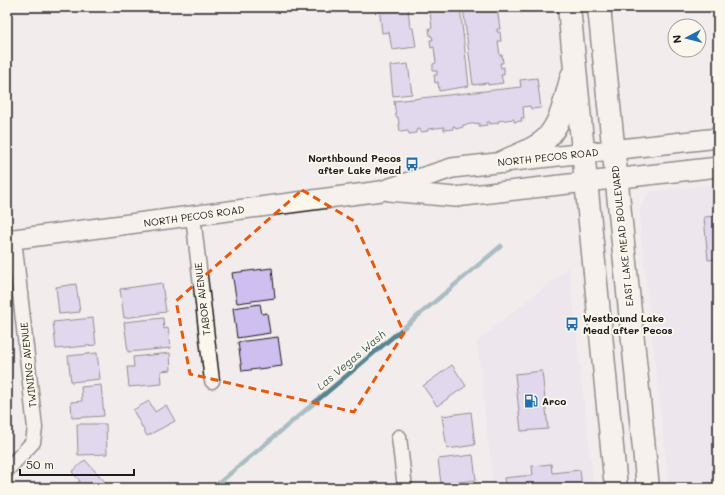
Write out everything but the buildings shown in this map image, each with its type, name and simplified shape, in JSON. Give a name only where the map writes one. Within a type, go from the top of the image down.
[{"type":"main road","points":[[569,7],[616,488]]},
{"type":"main road","name":"EAST LAKE MEAD BOULEVARD","points":[[599,7],[648,488]]},
{"type":"main road","points":[[503,162],[537,146],[553,132],[575,67]]},
{"type":"main road","name":"NORTH PECOS ROAD","points":[[10,240],[381,191],[452,168],[718,138]]},
{"type":"main road","name":"NORTH PECOS ROAD","points":[[381,191],[455,197],[718,167]]},
{"type":"street","name":"TABOR AVENUE","points":[[193,216],[212,381]]},
{"type":"street","name":"TWINING AVENUE","points":[[7,470],[33,442],[35,428],[10,240]]},
{"type":"street","points":[[399,437],[405,488]]},
{"type":"highlighted area","points":[[302,190],[354,221],[404,333],[354,412],[190,374],[176,301]]},
{"type":"shaded area","points":[[718,184],[718,488],[669,488],[640,229],[640,209],[648,192]]},
{"type":"shaded area","points":[[569,267],[594,488],[493,488],[477,341]]},
{"type":"waterway","name":"Las Vegas Wash","points":[[213,488],[501,246]]},
{"type":"place","name":"Northbound Pecos after Lake Mead","points":[[412,164]]},
{"type":"place","name":"Westbound Lake Mead after Pecos","points":[[572,324]]},
{"type":"place","name":"Arco","points":[[531,401]]}]
